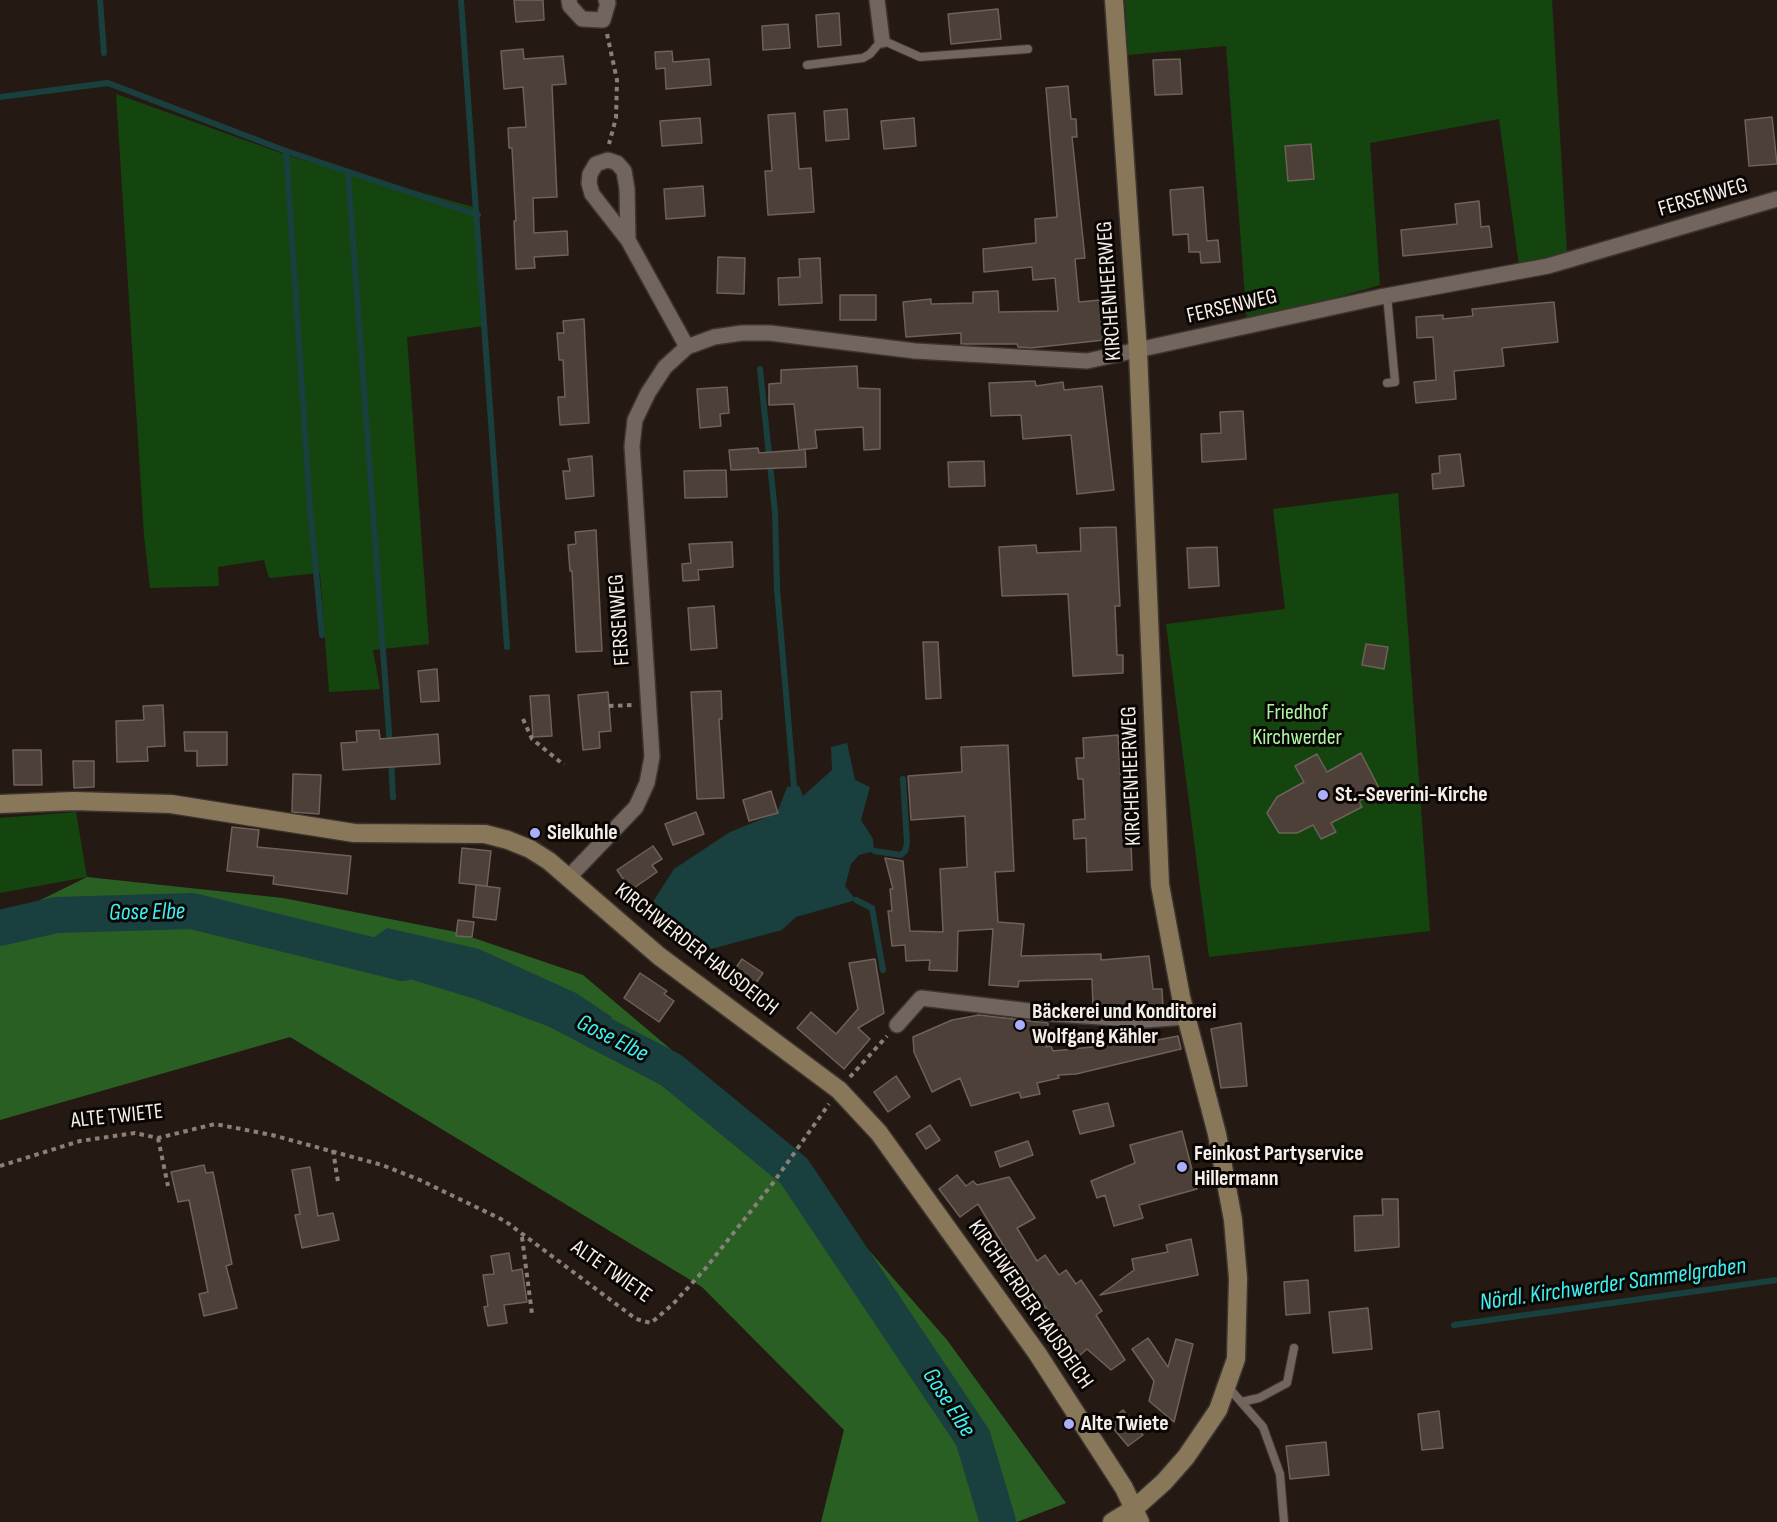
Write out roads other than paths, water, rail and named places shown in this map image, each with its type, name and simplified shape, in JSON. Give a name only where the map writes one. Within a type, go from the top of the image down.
[{"type":"main road","name":"KIRCHENHEERWEG","points":[[1112,1522],[1138,1515],[1186,1457],[1218,1410],[1228,1388],[1236,1359],[1238,1322],[1238,1278],[1233,1220],[1217,1134],[1186,1017],[1160,885],[1138,351],[1114,0]]},
{"type":"main road","name":"KIRCHWERDER HAUSDEICH","points":[[0,804],[74,801],[171,804],[354,833],[485,834],[530,849],[568,878],[659,956],[839,1090],[879,1132],[1026,1337],[1138,1515]]},
{"type":"street","points":[[569,0],[570,6],[582,19],[603,20],[608,3],[606,0]]},
{"type":"street","points":[[877,0],[882,40]]},
{"type":"street","points":[[628,240],[627,189],[624,171],[617,163],[608,160],[596,164],[590,174],[589,183],[592,194],[628,240],[687,347]]},
{"type":"street","name":"FERSENWEG","points":[[568,878],[636,807],[647,783],[652,757],[632,447],[635,420],[648,393],[665,367],[687,347],[714,337],[742,333],[770,333],[915,351],[1087,361],[1387,295],[1548,266],[1777,199]]},
{"type":"street","points":[[897,1025],[921,998],[1067,1015],[1146,1020],[1186,1017]]},
{"type":"lane","points":[[807,65],[863,58],[870,54],[882,40],[920,57],[1028,50]]},
{"type":"lane","points":[[1387,295],[1395,382],[1387,383]]},
{"type":"lane","points":[[1241,1402],[1259,1398],[1287,1383],[1294,1348]]},
{"type":"lane","points":[[1228,1388],[1263,1427],[1267,1436],[1280,1474],[1284,1522]]},
{"type":"water","points":[[847,743],[855,780],[870,787],[861,820],[873,839],[874,851],[859,855],[851,864],[845,886],[856,900],[796,917],[782,930],[711,949],[695,950],[654,922],[647,911],[674,869],[730,832],[777,813],[787,787],[799,786],[803,796],[832,770],[831,747]]},
{"type":"water","points":[[387,928],[479,949],[576,993],[612,1017],[593,1050],[558,1030],[475,999],[344,959]]},
{"type":"waterway","points":[[100,0],[104,53]]},
{"type":"waterway","points":[[461,0],[507,647]]},
{"type":"waterway","points":[[0,97],[108,83],[286,151],[478,215]]},
{"type":"waterway","points":[[286,151],[310,508],[322,635]]},
{"type":"waterway","points":[[348,172],[390,746]]},
{"type":"waterway","points":[[760,369],[775,512],[777,589],[794,787]]},
{"type":"waterway","points":[[391,759],[393,797]]},
{"type":"waterway","points":[[874,851],[901,855],[905,851],[907,843],[903,779]]},
{"type":"waterway","points":[[856,900],[872,908],[883,970]]},
{"type":"waterway","name":"Gose Elbe","points":[[0,928],[56,915],[192,911],[403,963]]},
{"type":"waterway","name":"Gose Elbe","points":[[558,1011],[671,1070],[794,1171],[973,1438],[998,1522]]},
{"type":"waterway","name":"Nördl. Kirchwerder Sammelgraben","points":[[1454,1325],[1777,1280]]},
{"type":"place","name":"St.-Severini-Kirche","points":[[1323,795]]},
{"type":"place","name":"Sielkuhle","points":[[535,833]]},
{"type":"place","name":"Bäckerei und Konditorei Wolfgang Kähler","points":[[1020,1025]]},
{"type":"place","name":"Feinkost Partyservice Hillermann","points":[[1182,1167]]},
{"type":"place","name":"Alte Twiete","points":[[1069,1424]]},
{"type":"park label","name":"Friedhof Kirchwerder","points":[[1297,726]]}]
